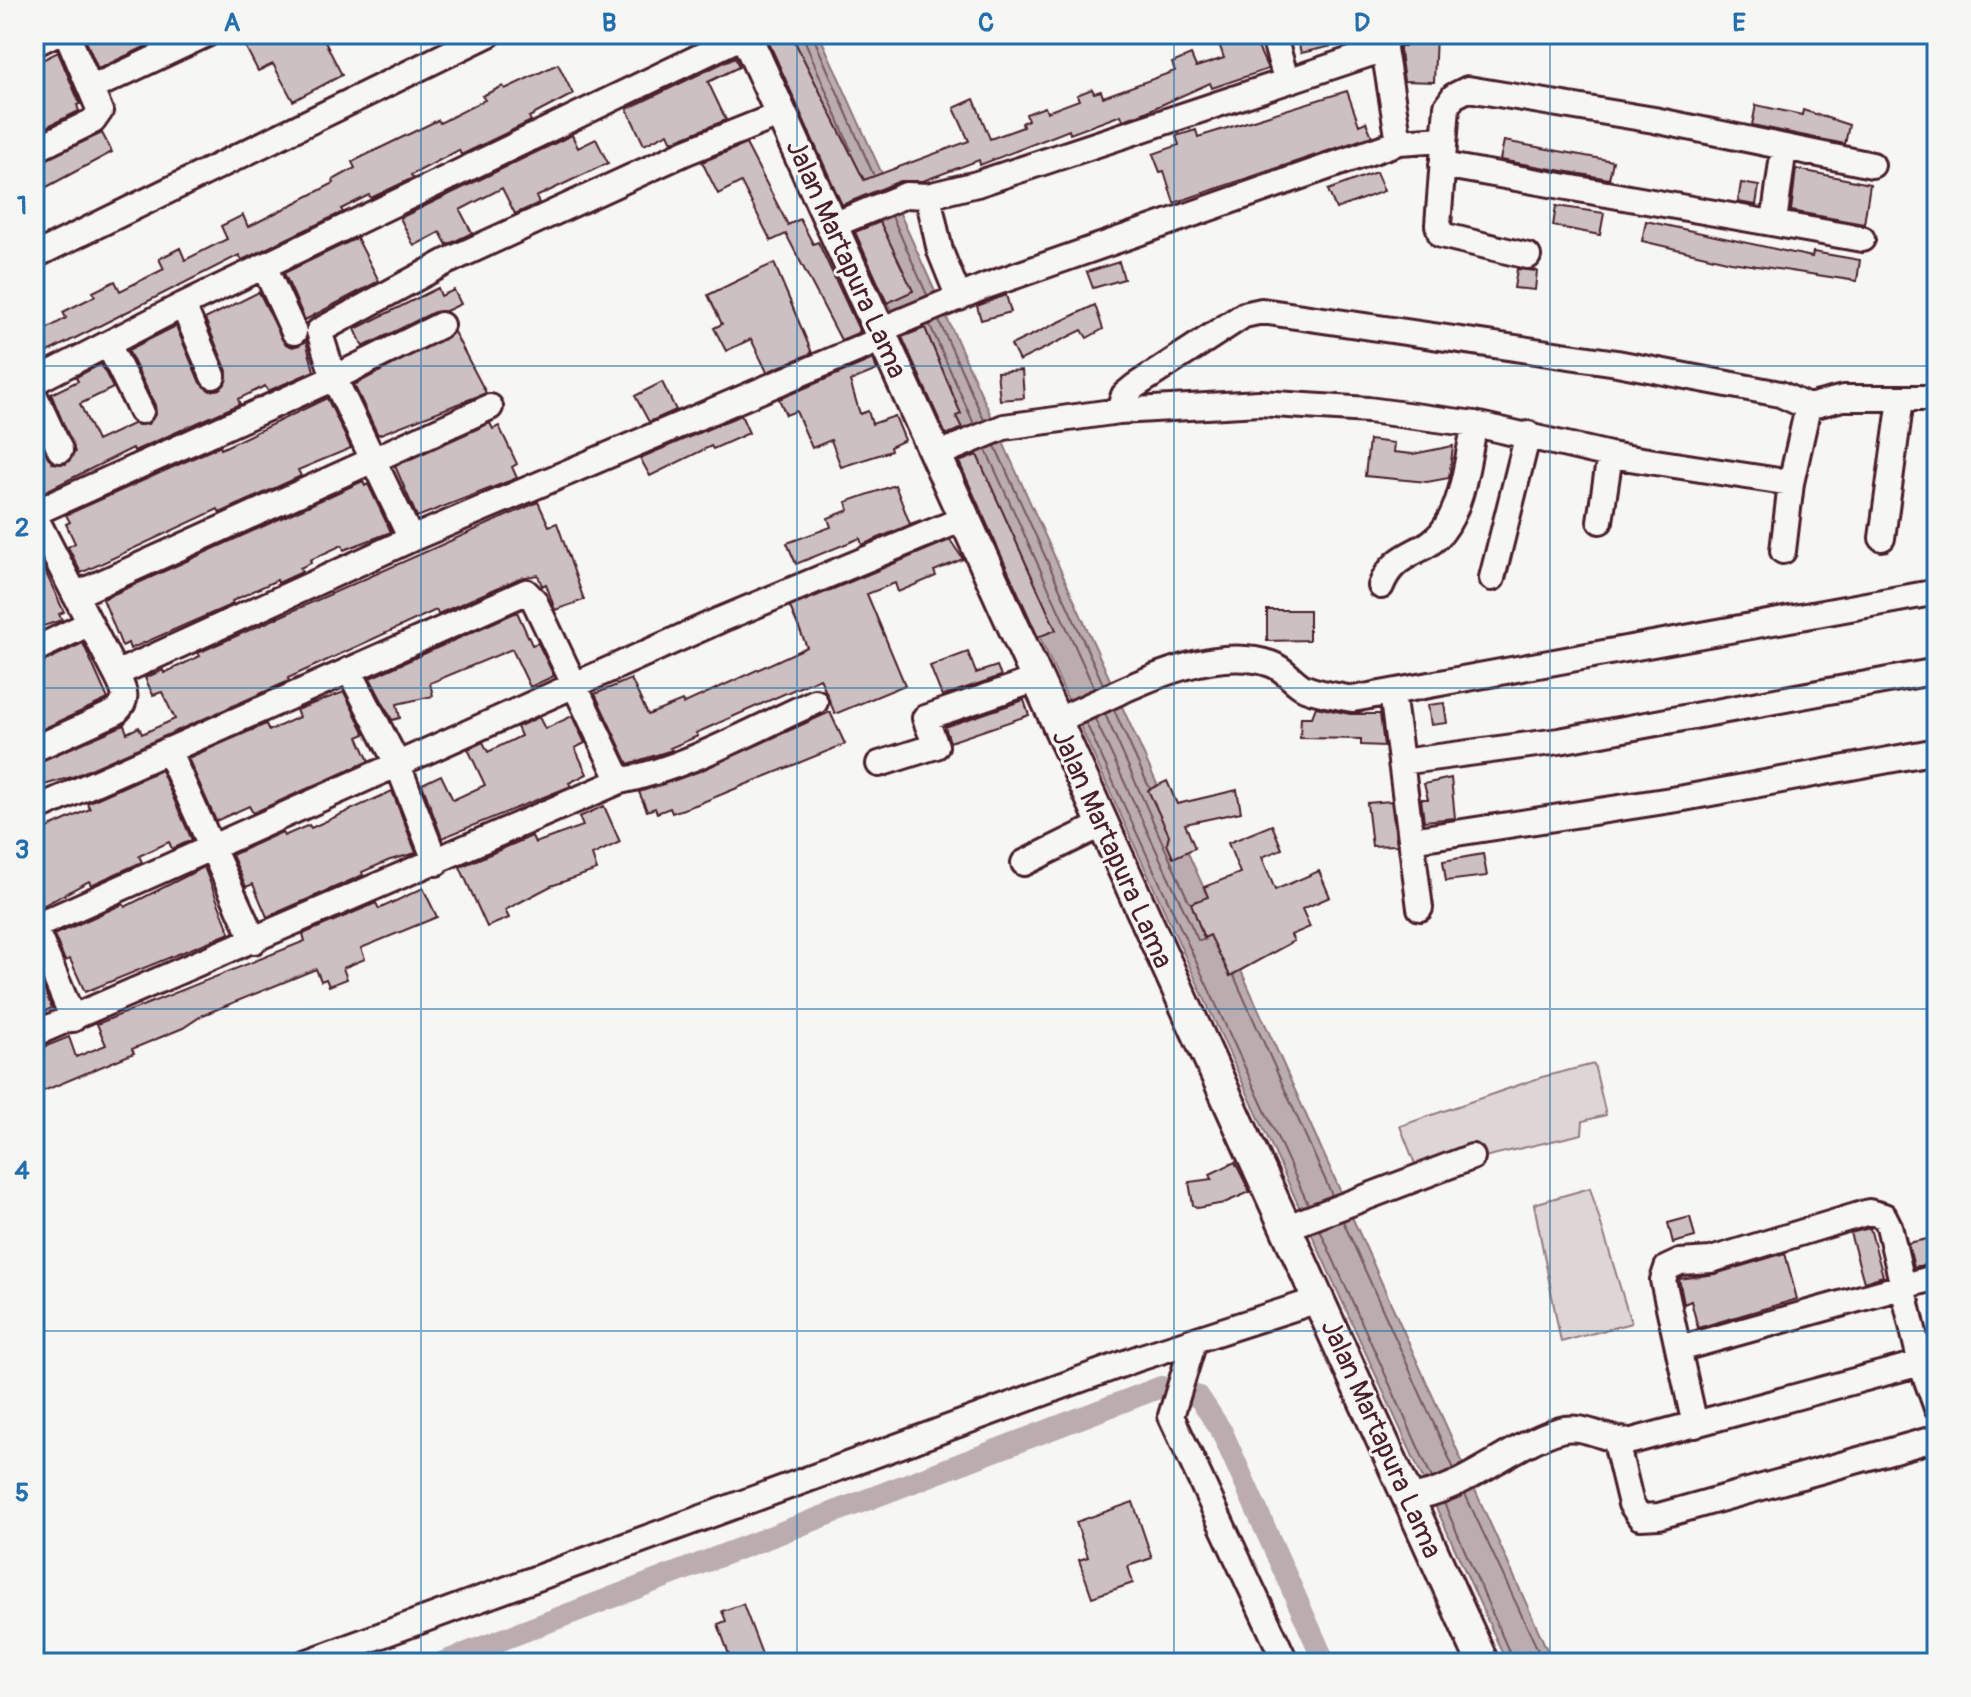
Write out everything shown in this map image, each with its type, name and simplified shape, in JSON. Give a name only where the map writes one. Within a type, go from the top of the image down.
[{"type":"main road","name":"Jalan Martapura Lama","points":[[745,34],[836,224],[940,454],[963,519],[1035,680],[1060,718],[1101,825],[1292,1224],[1318,1300],[1415,1497],[1483,1663]]},
{"type":"street","points":[[34,44],[54,34]]},
{"type":"street","points":[[34,150],[96,119],[100,111],[67,34]]},
{"type":"street","points":[[92,88],[207,34]]},
{"type":"street","points":[[34,256],[489,34]]},
{"type":"street","points":[[34,382],[183,305],[745,34]]},
{"type":"street","points":[[1273,34],[1286,79]]},
{"type":"street","points":[[836,224],[917,195],[1052,161],[1385,42],[1399,142]]},
{"type":"street","points":[[1528,256],[1441,235],[1438,225],[1447,106],[1454,96],[1468,89],[1654,120],[1872,165]]},
{"type":"street","points":[[411,539],[334,378],[318,335],[323,328],[460,255],[686,152],[781,114]]},
{"type":"street","points":[[116,674],[411,539],[954,300],[1399,142],[1444,139]]},
{"type":"street","points":[[1774,222],[1784,147]]},
{"type":"street","points":[[1442,165],[1862,239]]},
{"type":"street","points":[[917,195],[940,251],[954,300]]},
{"type":"street","points":[[264,266],[294,332]]},
{"type":"street","points":[[183,305],[213,376]]},
{"type":"street","points":[[1119,411],[1131,389],[1244,315],[1262,311],[1617,363],[1780,394],[1808,407],[1843,398],[1937,398]]},
{"type":"street","points":[[34,749],[116,712],[124,704],[126,694],[75,595],[41,548],[34,514],[334,378],[441,325]]},
{"type":"street","points":[[108,344],[141,411]]},
{"type":"street","points":[[34,394],[60,450]]},
{"type":"street","points":[[1882,538],[1901,399]]},
{"type":"street","points":[[940,454],[1004,427],[1119,411],[1259,403],[1368,410],[1475,424],[1610,455],[1791,483]]},
{"type":"street","points":[[75,595],[490,407]]},
{"type":"street","points":[[1783,551],[1791,483],[1808,407]]},
{"type":"street","points":[[1381,586],[1393,566],[1442,532],[1454,511],[1475,424]]},
{"type":"street","points":[[1492,578],[1528,434]]},
{"type":"street","points":[[1600,521],[1610,455]]},
{"type":"street","points":[[73,1019],[34,927],[574,688],[720,620],[963,519]]},
{"type":"street","points":[[34,810],[526,592],[534,600],[620,781]]},
{"type":"street","points":[[1060,718],[1211,659],[1237,657],[1270,663],[1290,673],[1306,688],[1353,699],[1937,592]]},
{"type":"street","points":[[34,650],[90,623]]},
{"type":"street","points":[[349,670],[398,765],[436,863]]},
{"type":"street","points":[[1401,762],[1559,741],[1937,671]]},
{"type":"street","points":[[879,764],[936,746],[925,718],[1035,680]]},
{"type":"street","points":[[1392,692],[1420,908]]},
{"type":"street","points":[[34,1034],[620,781],[642,777],[692,757],[815,702]]},
{"type":"street","points":[[168,750],[254,941]]},
{"type":"street","points":[[1411,840],[1684,798],[1937,751]]},
{"type":"street","points":[[1024,863],[1101,825]]},
{"type":"street","points":[[1292,1224],[1472,1157]]},
{"type":"street","points":[[1695,1425],[1663,1280],[1667,1268],[1680,1262],[1711,1260],[1869,1212],[1884,1216],[1889,1226],[1902,1287],[1929,1361],[1937,1408]]},
{"type":"street","points":[[1679,1349],[1937,1277]]},
{"type":"street","points":[[305,1663],[637,1539],[1139,1358],[1190,1352],[1318,1300]]},
{"type":"street","points":[[1190,1352],[1171,1416],[1286,1663]]},
{"type":"street","points":[[1415,1497],[1470,1475],[1561,1430],[1578,1428],[1616,1442],[1695,1425],[1929,1361]]},
{"type":"street","points":[[1616,1442],[1631,1504],[1640,1517],[1673,1513],[1937,1438]]},
{"type":"shaded area","points":[[1594,1064],[1606,1115],[1583,1121],[1582,1134],[1446,1166],[1415,1164],[1400,1126],[1542,1077]]},
{"type":"shaded area","points":[[1590,1188],[1631,1323],[1561,1342],[1534,1204]]},
{"type":"water","points":[[765,34],[819,34],[1553,1663],[1507,1663]]},
{"type":"building","points":[[83,34],[172,34],[98,69]]},
{"type":"building","points":[[239,34],[321,34],[342,75],[293,101],[273,64],[258,71]]},
{"type":"building","points":[[765,34],[791,34],[864,180],[969,141],[954,108],[974,99],[990,139],[1023,127],[1022,123],[1028,120],[1026,114],[1045,107],[1047,112],[1079,100],[1077,95],[1092,89],[1094,93],[1101,91],[1103,97],[1175,71],[1172,63],[1191,55],[1196,67],[1224,58],[1217,38],[1228,34],[1252,34],[1268,69],[1212,88],[1210,83],[1123,120],[1121,115],[1070,134],[1069,130],[980,165],[979,160],[923,181],[900,181],[842,205]]},
{"type":"building","points":[[1296,34],[1353,34],[1354,41],[1301,53]]},
{"type":"building","points":[[1405,34],[1436,34],[1434,82],[1404,81],[1400,46],[1405,46]]},
{"type":"building","points":[[58,52],[80,104],[77,105],[79,111],[34,133],[34,64]]},
{"type":"building","points":[[735,57],[739,67],[708,82],[726,120],[672,142],[668,133],[644,145],[627,109]]},
{"type":"building","points":[[558,64],[573,94],[529,117],[531,121],[461,155],[459,150],[411,175],[413,178],[371,198],[369,195],[341,209],[343,212],[242,260],[239,255],[34,359],[34,336],[66,318],[63,312],[95,296],[93,292],[115,281],[120,291],[164,269],[159,259],[180,248],[185,260],[227,239],[221,226],[243,215],[248,227],[334,183],[333,180],[355,168],[352,162],[438,120],[440,123],[485,100],[482,96],[503,86],[505,89]]},
{"type":"building","points":[[1347,91],[1359,125],[1366,122],[1372,136],[1174,203],[1164,171],[1160,172],[1153,154],[1179,145],[1176,136],[1196,130],[1198,137]]},
{"type":"building","points":[[1756,105],[1802,115],[1803,110],[1849,125],[1845,144],[1752,125]]},
{"type":"building","points":[[102,133],[112,152],[41,190],[34,175],[34,165]]},
{"type":"building","points":[[572,135],[578,148],[596,139],[608,163],[536,197],[539,203],[515,214],[502,188],[460,210],[472,233],[447,245],[440,232],[414,246],[400,218]]},
{"type":"building","points":[[1504,141],[1613,161],[1609,179],[1500,160]]},
{"type":"building","points":[[746,144],[788,225],[800,219],[813,244],[818,242],[860,332],[841,340],[786,234],[771,241],[741,182],[718,194],[702,162]]},
{"type":"building","points":[[1796,169],[1870,184],[1864,224],[1791,211]]},
{"type":"building","points":[[1376,172],[1384,191],[1336,209],[1328,190]]},
{"type":"building","points":[[1741,183],[1759,186],[1756,205],[1738,202]]},
{"type":"building","points":[[1556,206],[1604,213],[1600,235],[1553,226]]},
{"type":"building","points":[[1646,221],[1812,257],[1813,252],[1860,260],[1857,281],[1731,262],[1642,241]]},
{"type":"building","points":[[880,222],[913,291],[887,303],[855,232]]},
{"type":"building","points":[[357,238],[379,281],[305,320],[284,273]]},
{"type":"building","points":[[1119,262],[1124,279],[1093,288],[1087,272]]},
{"type":"building","points":[[774,263],[812,353],[767,372],[751,339],[726,351],[714,328],[722,324],[708,295]]},
{"type":"building","points":[[1517,269],[1537,271],[1535,290],[1514,288]]},
{"type":"building","points":[[438,288],[441,296],[454,290],[461,304],[446,311],[434,312],[363,347],[355,329]]},
{"type":"building","points":[[259,292],[285,344],[293,347],[306,341],[314,371],[268,391],[265,386],[238,399],[240,404],[134,451],[133,448],[42,493],[34,477],[34,430],[52,463],[66,464],[75,452],[51,394],[78,381],[76,377],[101,364],[113,388],[80,404],[97,441],[133,424],[148,424],[156,413],[155,405],[128,350],[176,326],[200,383],[210,391],[220,389],[225,384],[227,371],[205,319]]},
{"type":"building","points":[[1006,295],[1011,312],[981,320],[977,306]]},
{"type":"building","points":[[1095,305],[1103,329],[1087,338],[1082,330],[1019,361],[1011,345]]},
{"type":"building","points":[[925,328],[961,414],[956,416],[962,428],[946,435],[902,337]]},
{"type":"building","points":[[454,332],[486,393],[378,435],[354,385]]},
{"type":"building","points":[[873,359],[877,370],[850,381],[860,414],[868,411],[872,424],[895,416],[905,440],[890,447],[891,451],[841,467],[831,440],[812,448],[796,411],[786,415],[779,399]]},
{"type":"building","points":[[1022,370],[1024,398],[1000,400],[997,372]]},
{"type":"building","points":[[662,382],[676,410],[649,422],[635,396]]},
{"type":"building","points":[[327,398],[351,448],[298,470],[301,476],[220,513],[218,509],[81,573],[68,547],[75,543],[66,524],[70,522],[66,515],[220,446],[221,449]]},
{"type":"building","points":[[741,415],[749,433],[713,449],[711,446],[650,476],[640,458]]},
{"type":"building","points":[[490,423],[493,429],[499,426],[517,464],[512,467],[517,478],[417,517],[395,466]]},
{"type":"building","points":[[1369,440],[1394,443],[1393,452],[1413,454],[1453,446],[1449,478],[1427,482],[1365,476]]},
{"type":"building","points":[[977,455],[1056,630],[1038,637],[959,462]]},
{"type":"building","points":[[363,481],[365,486],[368,484],[391,532],[344,550],[342,545],[310,560],[311,563],[300,568],[302,572],[278,583],[277,580],[232,601],[233,604],[130,649],[128,643],[122,646],[103,599]]},
{"type":"building","points":[[895,485],[910,524],[921,520],[862,545],[860,538],[796,564],[787,543],[831,527],[828,518],[849,510],[846,502]]},
{"type":"building","points":[[538,502],[549,526],[557,523],[584,600],[555,610],[546,584],[542,586],[538,575],[520,578],[438,614],[436,610],[288,678],[289,681],[75,776],[34,788],[34,764],[124,725],[127,733],[139,727],[142,734],[175,719],[162,692],[153,695],[145,678],[163,670],[164,673],[200,656],[198,653]]},
{"type":"building","points":[[950,540],[963,559],[934,571],[936,576],[898,592],[895,583],[867,594],[905,685],[835,714],[820,678],[696,733],[698,736],[670,748],[672,750],[628,764],[595,694],[631,679],[648,715],[682,701],[683,704],[807,647],[790,607]]},
{"type":"building","points":[[40,560],[64,612],[59,614],[62,620],[34,629],[34,563]]},
{"type":"building","points":[[1267,610],[1309,610],[1309,640],[1267,641]]},
{"type":"building","points":[[517,612],[532,645],[538,643],[554,676],[530,687],[512,649],[430,683],[433,696],[397,704],[400,718],[392,720],[370,678]]},
{"type":"building","points":[[83,643],[108,699],[34,733],[34,666]]},
{"type":"building","points":[[968,652],[976,673],[997,666],[1001,676],[942,696],[930,666]]},
{"type":"building","points":[[344,692],[365,734],[358,737],[369,761],[253,813],[249,806],[216,821],[188,758],[266,724],[269,731],[299,717],[296,710]]},
{"type":"building","points":[[1024,700],[1029,715],[950,742],[945,727]]},
{"type":"building","points":[[1444,703],[1447,723],[1431,725],[1428,705]]},
{"type":"building","points":[[1316,707],[1350,714],[1380,714],[1384,746],[1361,745],[1361,739],[1300,738],[1301,717],[1312,717]]},
{"type":"building","points":[[830,712],[845,744],[672,813],[670,808],[657,813],[655,808],[647,811],[639,792],[700,771]]},
{"type":"building","points":[[572,716],[585,743],[575,748],[587,774],[569,783],[571,786],[442,838],[422,784],[441,775],[453,800],[485,785],[468,749],[483,742],[488,752],[521,736],[517,727],[539,717],[545,729]]},
{"type":"building","points":[[161,770],[192,840],[172,849],[169,842],[139,856],[142,862],[91,885],[89,881],[37,909],[34,901],[40,898],[34,885],[34,834],[90,809],[87,803]]},
{"type":"building","points":[[1451,778],[1455,818],[1424,821],[1421,799],[1428,799],[1424,784]]},
{"type":"building","points":[[1167,781],[1177,804],[1237,790],[1241,812],[1185,824],[1195,848],[1173,858],[1167,844],[1169,835],[1148,790]]},
{"type":"building","points":[[392,791],[416,853],[362,872],[363,875],[267,917],[253,884],[246,887],[232,855],[282,832],[284,836],[309,825],[311,828]]},
{"type":"building","points":[[1391,801],[1397,845],[1372,846],[1367,803]]},
{"type":"building","points":[[604,806],[620,842],[592,855],[597,870],[551,886],[505,910],[509,918],[487,927],[460,867],[532,836],[535,843],[583,826],[579,817]]},
{"type":"building","points":[[1272,825],[1282,849],[1262,857],[1275,890],[1319,871],[1330,897],[1302,909],[1310,927],[1291,935],[1294,941],[1230,976],[1210,935],[1204,938],[1191,903],[1208,897],[1204,887],[1240,873],[1228,843]]},
{"type":"building","points":[[1483,854],[1487,876],[1446,881],[1443,861]]},
{"type":"building","points":[[204,867],[230,933],[85,992],[70,959],[65,961],[54,935],[123,904],[125,907]]},
{"type":"building","points":[[423,888],[437,917],[361,948],[365,959],[343,968],[347,979],[329,986],[326,979],[321,981],[316,969],[203,1015],[183,1028],[132,1049],[134,1053],[34,1095],[34,1051],[69,1037],[76,1057],[106,1045],[97,1024],[305,941],[303,934],[376,903],[379,909]]},
{"type":"building","points":[[34,965],[52,1008],[34,1016]]},
{"type":"building","points":[[1235,1162],[1250,1192],[1224,1203],[1198,1208],[1193,1205],[1189,1182],[1212,1179],[1210,1174]]},
{"type":"building","points":[[1690,1217],[1695,1237],[1673,1243],[1668,1223]]},
{"type":"building","points":[[1870,1228],[1883,1276],[1864,1282],[1850,1233]]},
{"type":"building","points":[[1937,1237],[1937,1262],[1914,1267],[1908,1243]]},
{"type":"building","points":[[1785,1253],[1797,1299],[1698,1328],[1691,1301],[1684,1304],[1679,1279],[1715,1274]]},
{"type":"building","points":[[1133,1502],[1152,1558],[1128,1566],[1133,1583],[1092,1597],[1079,1560],[1088,1557],[1076,1522]]},
{"type":"building","points":[[743,1604],[763,1657],[732,1663],[718,1624],[726,1621],[722,1611]]},
{"type":"waterway","points":[[441,1663],[1161,1387],[1199,1397],[1222,1432],[1325,1663]]}]
